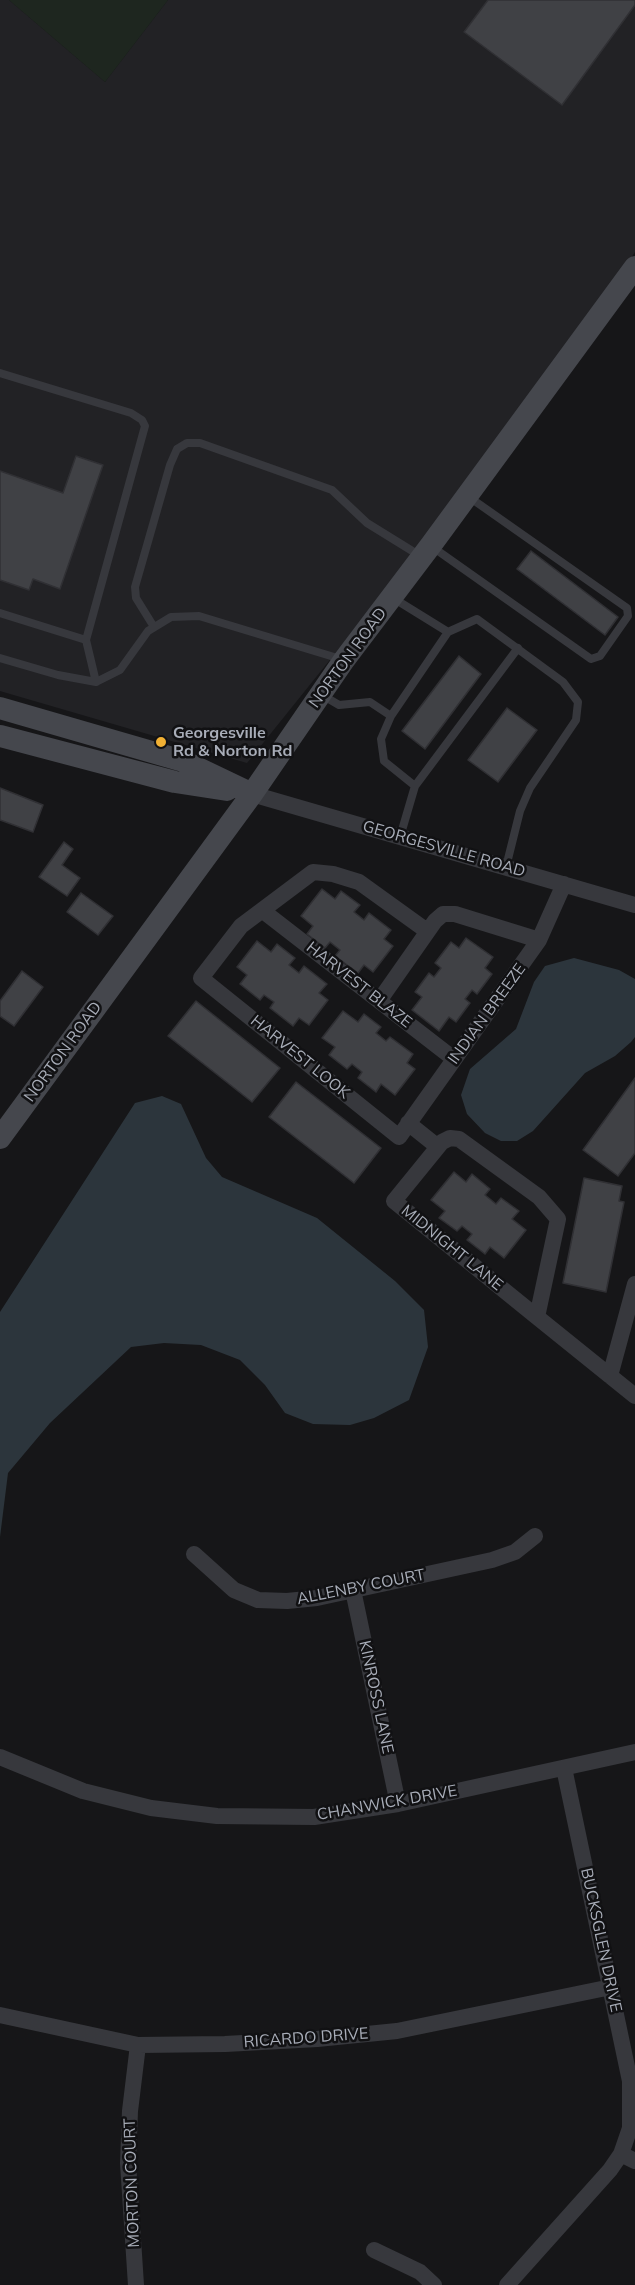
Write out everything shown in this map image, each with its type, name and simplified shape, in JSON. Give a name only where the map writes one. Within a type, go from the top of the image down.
[{"type":"main road","name":"NORTON ROAD","points":[[0,1138],[252,794],[344,660],[427,551],[635,267]]},
{"type":"main road","name":"GEORGESVILLE ROAD","points":[[0,708],[183,761],[252,794]]},
{"type":"main road","name":"GEORGESVILLE ROAD","points":[[0,736],[175,782],[252,794]]},
{"type":"street","name":"GEORGESVILLE ROAD","points":[[252,794],[635,905]]},
{"type":"street","points":[[263,911],[298,881],[313,872],[323,873],[359,882],[427,932]]},
{"type":"street","name":"INDIAN BREEZE","points":[[404,1130],[539,940],[564,884]]},
{"type":"street","name":"HARVEST LOOK","points":[[263,911],[242,926],[201,978],[404,1130]]},
{"type":"street","name":"HARVEST BLAZE","points":[[263,911],[454,1059]]},
{"type":"street","points":[[379,1001],[427,932],[443,914],[455,914],[539,940]]},
{"type":"street","points":[[404,1130],[438,1147],[450,1138],[459,1138],[539,1197],[558,1219],[537,1317]]},
{"type":"street","name":"MIDNIGHT LANE","points":[[438,1147],[394,1201],[635,1396]]},
{"type":"street","points":[[610,1376],[635,1284]]},
{"type":"street","name":"ALLENBY COURT","points":[[194,1554],[234,1590],[258,1600],[307,1599],[492,1560],[515,1552],[535,1536]]},
{"type":"street","name":"KINROSS LANE","points":[[353,1590],[398,1803]]},
{"type":"street","name":"CHANWICK DRIVE","points":[[1,1761],[83,1791],[152,1808],[217,1816],[314,1817],[398,1803],[635,1752]]},
{"type":"street","name":"BUCKSGLEN DRIVE","points":[[507,2285],[610,2169],[628,2157],[630,2081],[564,1768]]},
{"type":"street","name":"RICARDO DRIVE","points":[[0,2015],[138,2045],[271,2041],[397,2031],[611,1987]]},
{"type":"street","name":"MORTON COURT","points":[[136,2285],[128,2163],[130,2111],[138,2045]]},
{"type":"street","points":[[374,2250],[420,2272],[434,2285]]},
{"type":"lane","points":[[0,373],[131,413],[142,420],[145,426],[86,640],[96,682]]},
{"type":"lane","points":[[154,627],[136,598],[135,587],[170,465],[177,449],[187,443],[200,443],[332,490],[367,523],[427,551],[591,659],[600,656],[628,616],[627,608],[468,495]]},
{"type":"lane","points":[[392,597],[448,632]]},
{"type":"lane","points":[[0,613],[86,640]]},
{"type":"lane","points":[[0,658],[58,675],[96,682],[120,670],[148,631],[154,627],[171,617],[199,616],[344,660]]},
{"type":"lane","points":[[415,786],[384,761],[381,740],[391,716],[448,632],[477,619],[563,682],[578,702],[576,720],[530,788],[520,811],[506,867]]},
{"type":"lane","points":[[400,837],[415,786],[518,648]]},
{"type":"lane","points":[[321,694],[339,705],[370,702],[391,716]]},
{"type":"shaded area","points":[[0,0],[9,0],[105,82],[168,0],[635,0],[635,252],[529,412],[247,763],[0,691]]},
{"type":"shaded area","points":[[9,0],[168,0],[105,82]]},
{"type":"shaded area","points":[[574,958],[619,970],[635,979],[635,1037],[615,1056],[585,1073],[533,1131],[517,1141],[501,1141],[485,1133],[467,1114],[461,1095],[470,1069],[516,1029],[534,982],[545,966]]},
{"type":"shaded area","points":[[162,1096],[181,1104],[206,1158],[222,1177],[317,1218],[395,1281],[424,1310],[428,1347],[409,1400],[374,1418],[350,1425],[313,1424],[285,1413],[265,1385],[240,1360],[201,1345],[164,1343],[131,1347],[50,1423],[8,1473],[0,1537],[0,1312],[135,1103]]},
{"type":"building","points":[[488,0],[635,0],[635,5],[562,105],[464,32]]},
{"type":"building","points":[[76,456],[103,465],[60,589],[33,579],[29,590],[0,580],[0,471],[63,493]]},
{"type":"building","points":[[531,551],[618,617],[605,635],[517,569]]},
{"type":"building","points":[[459,656],[481,674],[425,749],[402,731]]},
{"type":"building","points":[[507,708],[537,730],[498,782],[468,760]]},
{"type":"building","points":[[0,788],[43,805],[33,832],[0,820]]},
{"type":"building","points":[[64,842],[73,849],[62,865],[80,878],[67,896],[39,877]]},
{"type":"building","points":[[322,889],[335,899],[341,891],[360,905],[354,912],[364,920],[369,913],[391,930],[384,939],[393,946],[373,972],[364,965],[358,973],[335,956],[340,950],[330,942],[325,948],[307,934],[313,926],[301,916]]},
{"type":"building","points":[[81,893],[113,916],[98,935],[67,912]]},
{"type":"building","points":[[466,938],[493,957],[485,968],[492,974],[477,994],[472,990],[465,999],[470,1003],[456,1022],[449,1017],[439,1031],[412,1010],[422,997],[415,992],[429,973],[434,977],[441,968],[435,963],[451,942],[459,948]]},
{"type":"building","points":[[257,941],[271,952],[277,944],[295,958],[289,965],[299,973],[304,966],[327,984],[319,993],[328,1000],[309,1025],[299,1018],[293,1026],[270,1008],[274,1002],[264,995],[260,1000],[240,984],[247,975],[237,967]]},
{"type":"building","points":[[22,971],[43,987],[14,1026],[0,1016],[0,1001]]},
{"type":"building","points":[[196,1001],[280,1068],[252,1102],[168,1036]]},
{"type":"building","points":[[343,1011],[358,1022],[364,1014],[381,1027],[376,1033],[386,1041],[390,1037],[413,1054],[407,1063],[415,1069],[395,1095],[381,1084],[376,1092],[358,1078],[362,1072],[352,1064],[347,1069],[329,1055],[335,1047],[322,1038]]},
{"type":"building","points":[[635,1078],[635,1153],[618,1176],[583,1150]]},
{"type":"building","points":[[296,1082],[381,1148],[354,1183],[269,1117]]},
{"type":"building","points":[[454,1172],[466,1182],[472,1174],[490,1189],[485,1195],[496,1204],[501,1198],[519,1211],[512,1219],[526,1230],[504,1258],[490,1247],[485,1254],[467,1240],[472,1234],[462,1226],[457,1231],[439,1218],[445,1211],[431,1200]]},
{"type":"building","points":[[584,1178],[622,1186],[619,1201],[624,1202],[606,1292],[563,1283]]},
{"type":"place","name":"Georgesville Rd & Norton Rd","points":[[161,742]]}]
